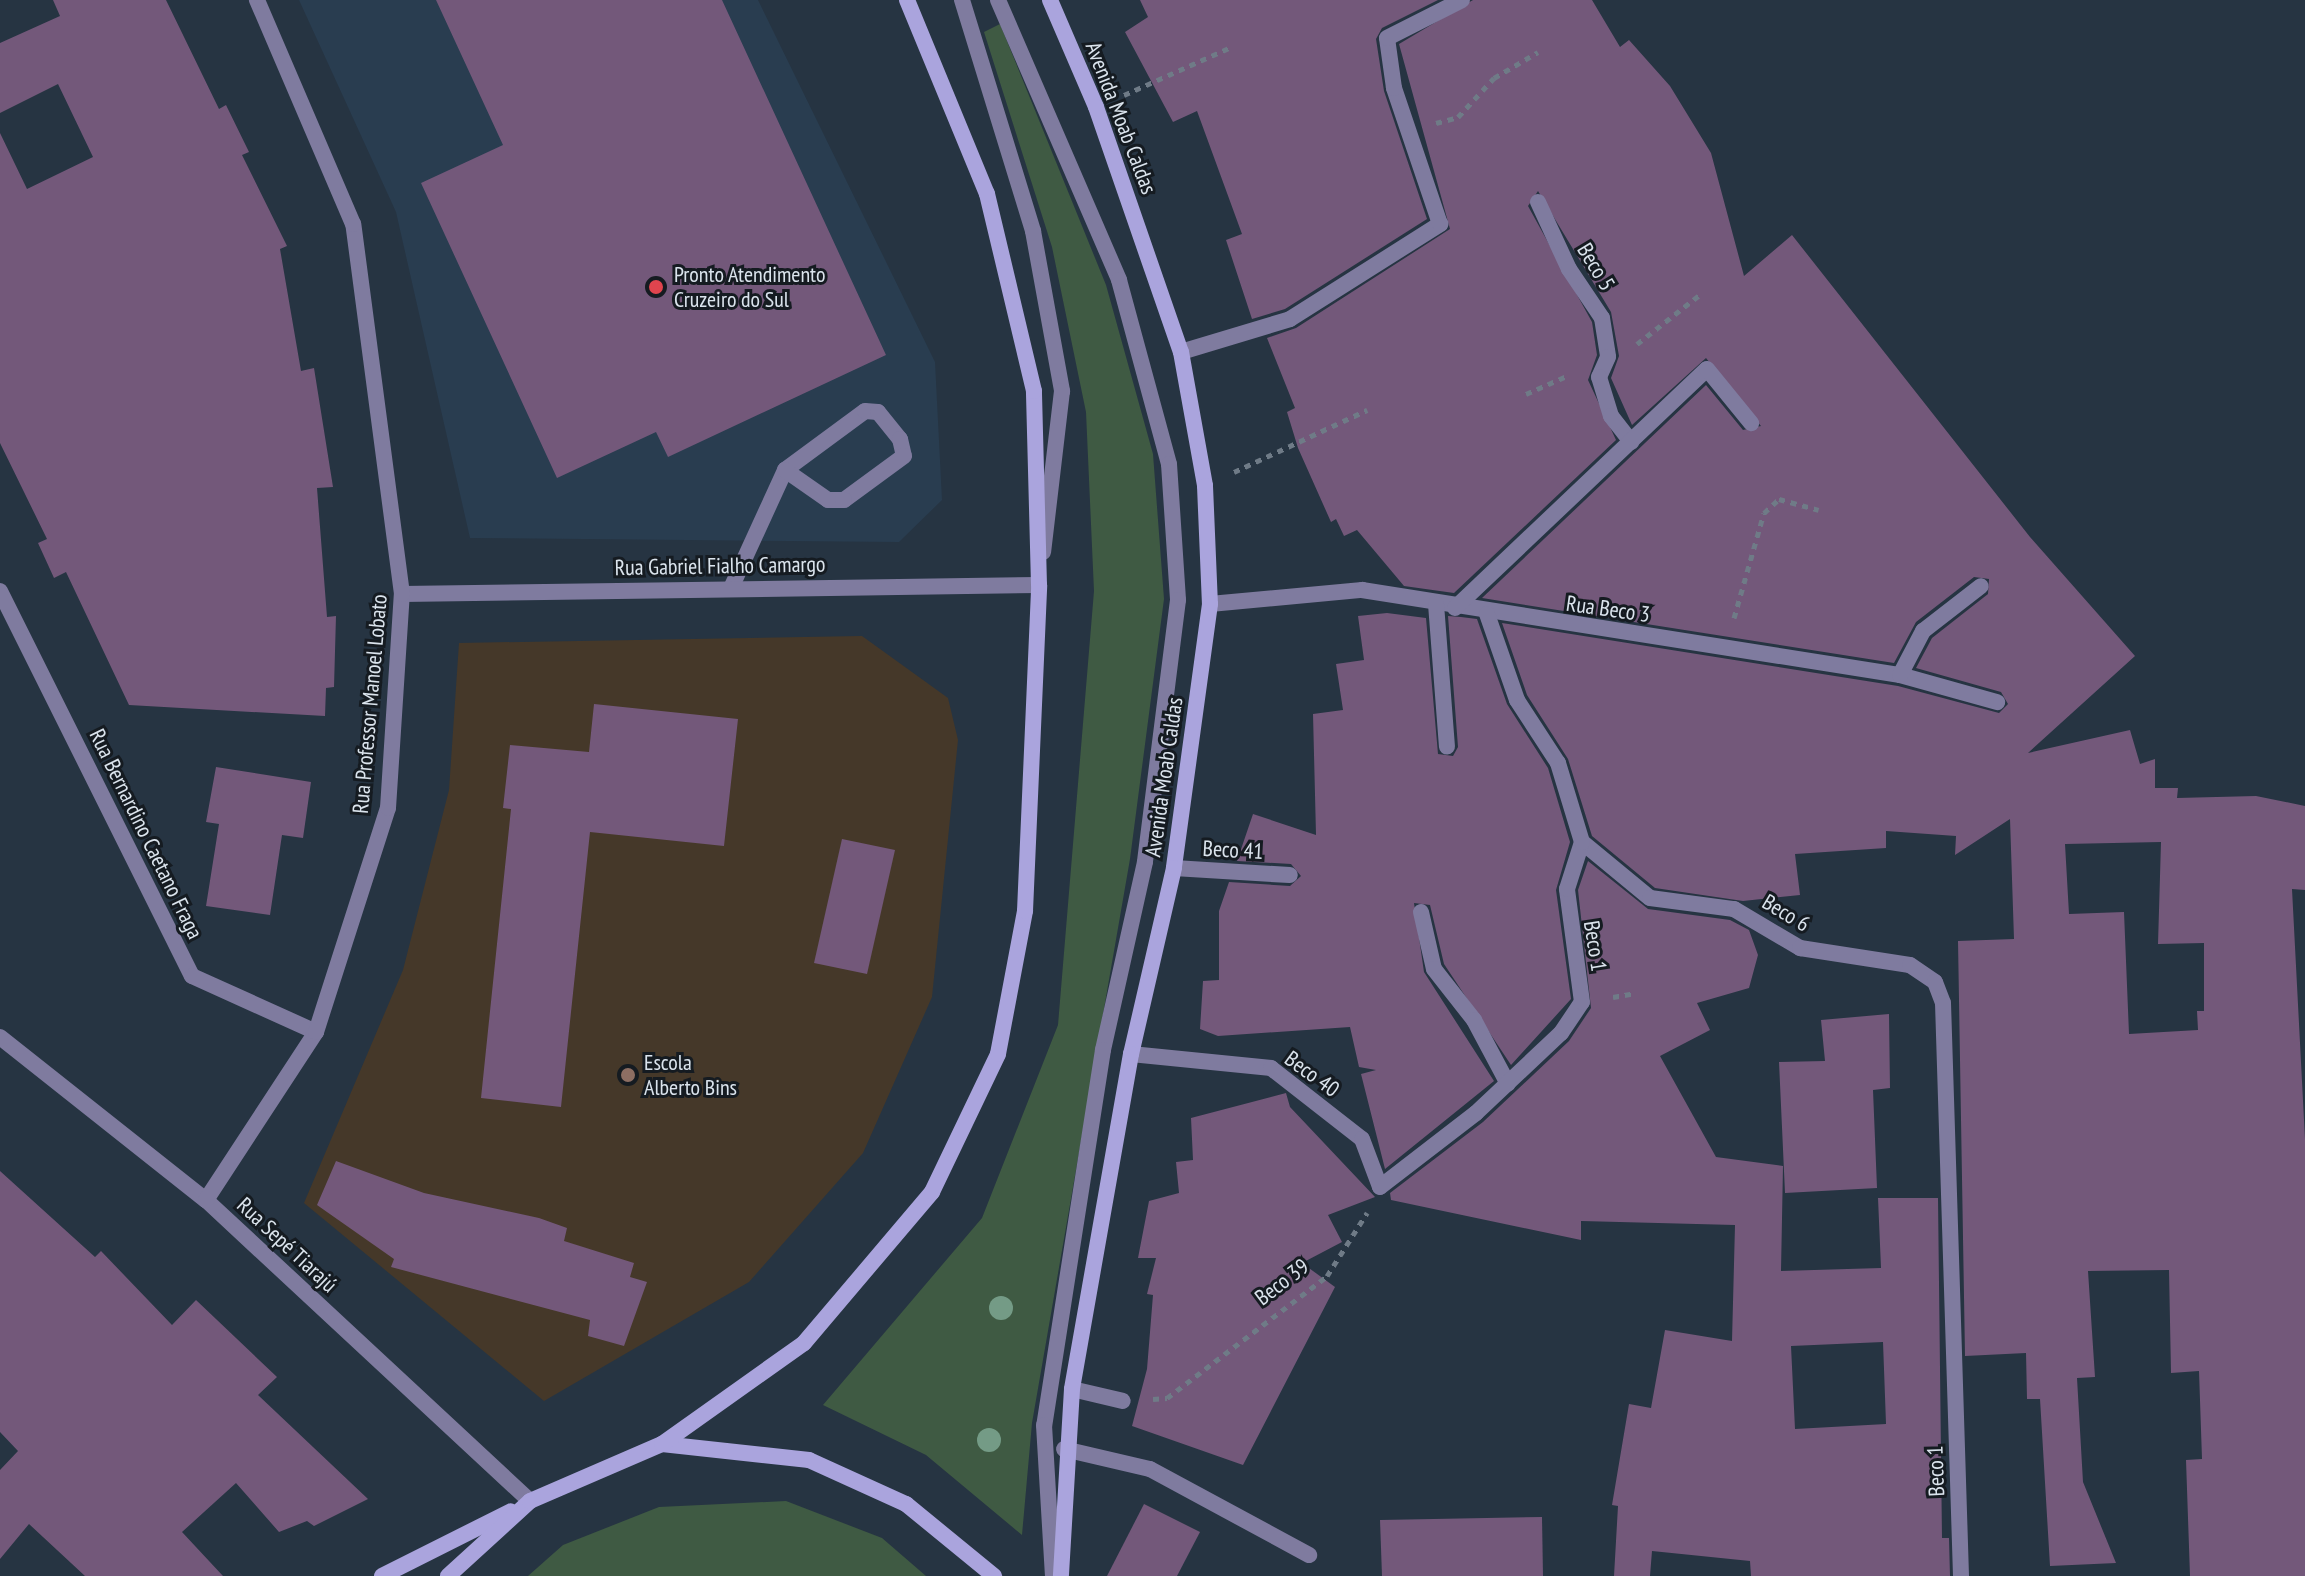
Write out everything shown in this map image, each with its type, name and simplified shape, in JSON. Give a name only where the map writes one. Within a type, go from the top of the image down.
[{"type":"main road","points":[[382,1576],[530,1501],[662,1444],[804,1343],[932,1192],[998,1054],[1025,911],[1039,585],[1034,391],[987,194],[907,0]]},
{"type":"main road","name":"Avenida Moab Caldas","points":[[1050,0],[1096,107],[1181,352],[1205,486],[1210,604],[1174,868],[1131,1054],[1072,1389],[1064,1449],[1061,1576]]},
{"type":"main road","points":[[662,1444],[809,1460],[906,1504],[994,1576]]},
{"type":"main road","points":[[448,1576],[530,1501]]},
{"type":"street","name":"Rua Professor Manoel Lobato","points":[[206,1200],[316,1032],[388,808],[402,594],[353,224],[257,0]]},
{"type":"street","points":[[962,0],[1033,231],[1062,391],[1039,585]]},
{"type":"street","points":[[998,0],[1119,280],[1169,464],[1178,600],[1145,862],[1103,1050],[1044,1425],[1053,1576]]},
{"type":"street","points":[[1181,352],[1290,319],[1440,224],[1408,130],[1387,38],[1462,0]]},
{"type":"street","name":"Beco 5","points":[[1538,202],[1569,269],[1602,318],[1608,357],[1599,377],[1611,416],[1631,442]]},
{"type":"street","points":[[1455,608],[1707,369],[1751,423]]},
{"type":"street","points":[[732,586],[785,470],[865,411],[878,412],[900,439],[904,456],[844,500],[828,500],[785,470]]},
{"type":"street","name":"Rua Gabriel Fialho Camargo","points":[[402,594],[732,586],[1039,585]]},
{"type":"street","points":[[1900,675],[1923,631],[1981,586]]},
{"type":"street","name":"Rua Beco 3","points":[[1210,604],[1362,590],[1487,614],[1900,675],[1997,702]]},
{"type":"street","name":"Rua Bernardino Caetano Fraga","points":[[0,591],[192,976],[316,1032]]},
{"type":"street","points":[[1436,604],[1447,747]]},
{"type":"street","points":[[1487,614],[1517,700],[1558,763],[1582,842]]},
{"type":"street","name":"Beco 6","points":[[1582,842],[1650,898],[1734,909],[1800,948],[1910,965],[1935,982]]},
{"type":"street","name":"Beco 1","points":[[1508,1084],[1582,1002],[1567,889],[1582,842]]},
{"type":"street","name":"Beco 41","points":[[1174,868],[1290,875]]},
{"type":"street","points":[[1380,1187],[1508,1084],[1474,1020],[1434,969],[1421,912]]},
{"type":"street","name":"Beco 1","points":[[1935,982],[1943,1003],[1961,1576]]},
{"type":"street","name":"Rua Sepé Tiarajú","points":[[0,1037],[206,1200],[530,1501]]},
{"type":"street","name":"Beco 40","points":[[1131,1054],[1271,1068],[1362,1139],[1380,1187]]},
{"type":"street","points":[[1072,1389],[1123,1401]]},
{"type":"street","points":[[1064,1449],[1150,1469],[1309,1555]]},
{"type":"path","points":[[1096,107],[1229,48]]},
{"type":"path","points":[[1408,130],[1458,117],[1494,78],[1538,52]]},
{"type":"path","points":[[1205,486],[1367,410]]},
{"type":"path","points":[[1727,648],[1764,513],[1779,499],[1819,510]]},
{"type":"path","name":"Beco 39","points":[[1123,1401],[1167,1398],[1327,1276],[1380,1187]]},
{"type":"shaded area","name":"Pronto Atendimento Cruzeiro do Sul","points":[[299,0],[758,0],[935,362],[942,500],[899,542],[470,538],[396,212]]},
{"type":"shaded area","name":"Escola Alberto Bins","points":[[862,636],[948,698],[958,740],[932,997],[863,1153],[749,1282],[544,1401],[304,1203],[403,970],[449,790],[459,643]]},
{"type":"green space","points":[[1000,24],[1106,285],[1153,454],[1164,599],[1130,859],[1032,1423],[1022,1535],[926,1455],[823,1405],[982,1218],[1058,1025],[1094,591],[1086,412],[1052,247],[984,32]]},
{"type":"green space","points":[[786,1501],[882,1538],[926,1576],[528,1576],[563,1545],[659,1507]]},
{"type":"building","points":[[53,0],[166,0],[219,109],[226,105],[249,152],[242,155],[287,246],[280,249],[301,371],[314,368],[333,487],[317,488],[327,617],[336,616],[334,687],[326,688],[325,716],[129,705],[66,572],[54,578],[38,543],[47,539],[0,443],[0,133],[27,189],[93,157],[58,84],[0,113],[0,43],[60,16]]},
{"type":"building","points":[[436,0],[722,0],[886,355],[668,457],[656,432],[557,478],[421,183],[503,145]]},
{"type":"building","points":[[1140,0],[1438,0],[1382,28],[1376,39],[1384,91],[1427,219],[1285,309],[1252,319],[1226,240],[1242,234],[1197,111],[1173,122],[1125,32],[1148,17]]},
{"type":"building","points":[[1473,0],[1592,0],[1620,47],[1629,40],[1670,86],[1711,153],[1744,276],[1792,235],[2030,537],[2135,656],[2028,753],[2130,730],[2140,764],[2155,759],[2155,788],[2178,788],[2177,798],[2256,796],[2305,806],[2305,890],[2292,889],[2305,1139],[2305,1576],[2190,1576],[2186,1460],[2202,1459],[2199,1371],[2171,1373],[2169,1270],[2088,1271],[2095,1377],[2077,1378],[2083,1482],[2116,1563],[2050,1566],[2040,1399],[2027,1399],[2026,1353],[1965,1356],[1958,941],[2014,939],[2010,819],[1955,855],[1956,836],[1886,831],[1886,848],[1795,854],[1800,895],[1743,901],[1655,888],[1592,836],[1568,759],[1527,695],[1502,623],[1898,686],[1999,713],[2008,704],[2001,692],[1916,668],[1932,638],[1988,594],[1989,579],[1974,577],[1916,622],[1894,663],[1482,598],[1706,385],[1743,430],[1761,426],[1706,358],[1632,425],[1611,378],[1619,356],[1611,312],[1538,191],[1528,206],[1592,322],[1597,355],[1588,380],[1616,440],[1454,593],[1404,586],[1357,530],[1344,536],[1336,519],[1331,522],[1298,448],[1287,412],[1295,408],[1267,338],[1296,328],[1450,229],[1399,44]],"holes":[[[2161,842],[2158,944],[2204,943],[2204,1011],[2197,1011],[2198,1030],[2129,1034],[2124,912],[2069,914],[2065,844]]]},
{"type":"building","points":[[1387,613],[1426,618],[1438,754],[1453,756],[1458,747],[1448,616],[1477,619],[1507,704],[1548,768],[1570,842],[1556,890],[1571,999],[1511,1065],[1444,964],[1430,905],[1414,903],[1424,972],[1494,1081],[1385,1169],[1361,1074],[1376,1070],[1359,1067],[1350,1027],[1218,1036],[1200,1029],[1203,981],[1219,980],[1219,911],[1229,882],[1290,886],[1301,876],[1291,864],[1237,861],[1253,814],[1316,835],[1313,714],[1343,710],[1336,664],[1364,660],[1358,616]]},
{"type":"building","points":[[594,704],[738,719],[724,846],[590,832],[561,1107],[481,1098],[511,809],[503,808],[510,745],[589,752]]},
{"type":"building","points":[[216,767],[311,782],[303,838],[282,835],[270,915],[206,906],[219,824],[206,822]]},
{"type":"building","points":[[842,839],[895,850],[867,974],[814,963]]},
{"type":"building","points":[[1588,861],[1648,909],[1730,920],[1749,930],[1758,955],[1749,988],[1697,1003],[1710,1030],[1660,1056],[1716,1157],[1783,1166],[1781,1271],[1881,1268],[1878,1198],[1938,1198],[1942,1538],[1949,1538],[1950,1576],[1751,1576],[1750,1561],[1652,1551],[1650,1576],[1614,1576],[1618,1506],[1612,1505],[1629,1404],[1651,1408],[1665,1330],[1732,1341],[1735,1225],[1581,1221],[1581,1240],[1391,1200],[1390,1193],[1483,1122],[1569,1041],[1591,1008],[1578,890]],"holes":[[[1883,1342],[1886,1424],[1795,1429],[1791,1346]]]},
{"type":"building","points":[[1889,1014],[1890,1088],[1873,1090],[1877,1188],[1785,1193],[1779,1062],[1825,1061],[1821,1020]]},
{"type":"building","points":[[1286,1093],[1290,1107],[1375,1197],[1328,1215],[1342,1242],[1302,1263],[1335,1287],[1243,1465],[1132,1426],[1147,1369],[1153,1295],[1147,1294],[1156,1258],[1138,1258],[1149,1201],[1179,1193],[1176,1162],[1193,1160],[1191,1118]]},
{"type":"building","points":[[336,1161],[424,1193],[539,1218],[567,1228],[564,1241],[634,1263],[630,1277],[647,1282],[624,1346],[588,1336],[590,1320],[391,1267],[394,1259],[317,1205]]},
{"type":"building","points":[[0,1171],[95,1257],[101,1251],[172,1325],[196,1300],[277,1377],[258,1395],[368,1499],[314,1526],[307,1521],[279,1532],[236,1483],[182,1532],[223,1576],[85,1576],[29,1524],[0,1559],[0,1470],[18,1451],[0,1432]]},
{"type":"building","points":[[1144,1504],[1200,1532],[1177,1576],[1107,1576]]},
{"type":"building","points":[[1542,1517],[1543,1576],[1382,1576],[1380,1520]]},
{"type":"place","name":"Pronto Atendimento Cruzeiro do Sul","points":[[656,287]]},
{"type":"place","name":"Escola Alberto Bins","points":[[628,1075]]}]
